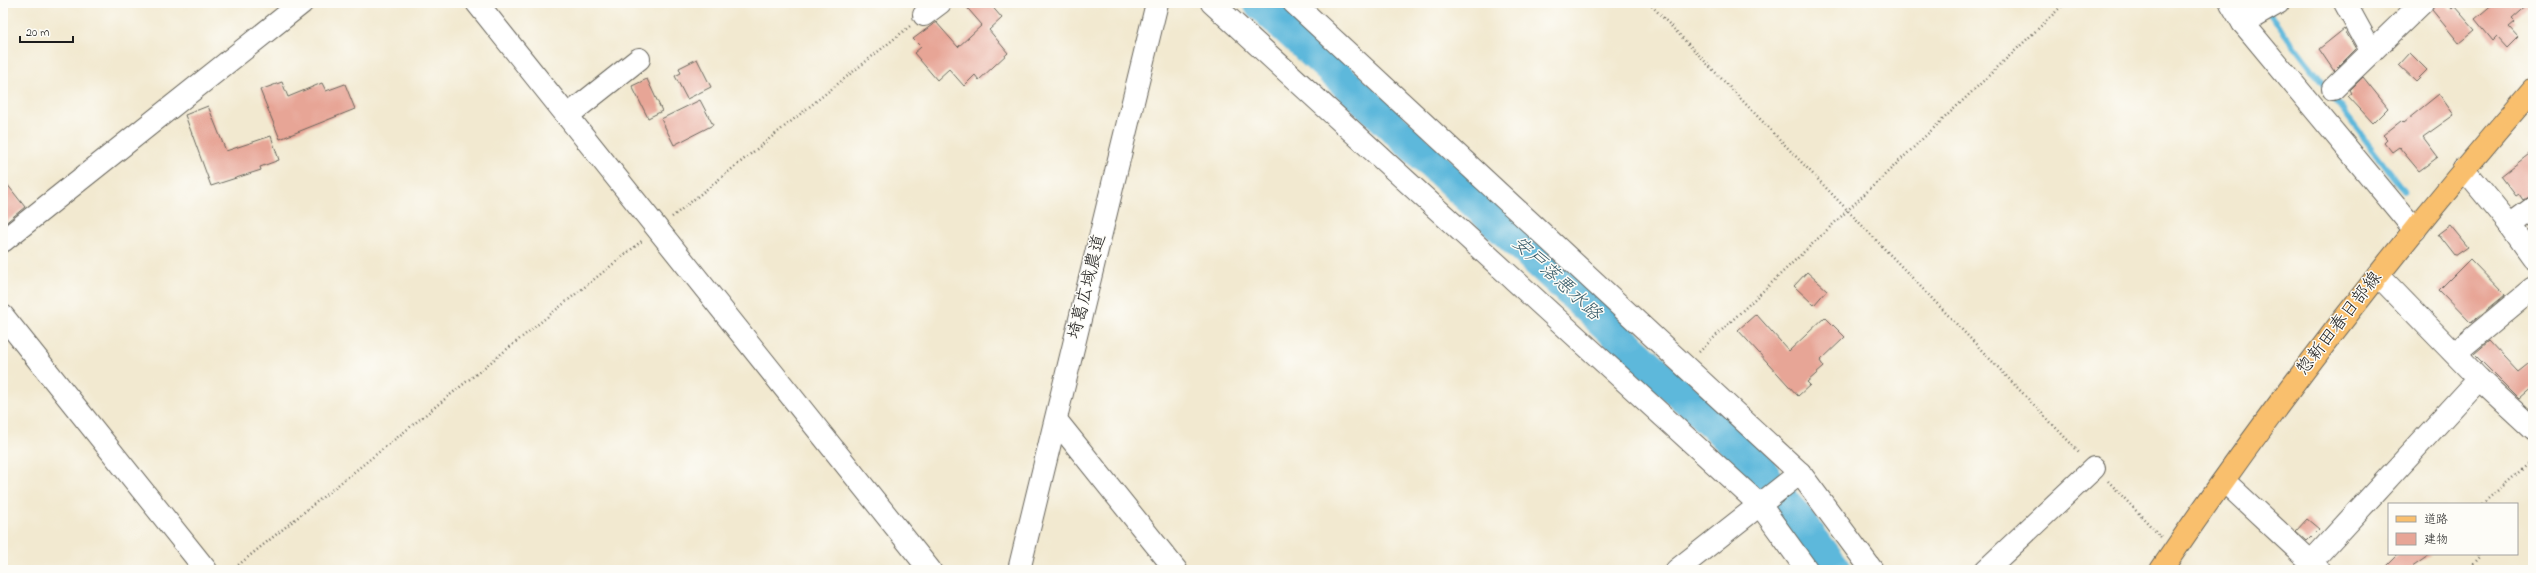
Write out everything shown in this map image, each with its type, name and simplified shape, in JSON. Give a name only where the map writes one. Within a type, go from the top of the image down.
[{"type":"main road","name":"惣新田春日部線","points":[[2161,570],[2338,325],[2464,169],[2533,89]]},
{"type":"street","points":[[3,241],[302,3]]},
{"type":"street","points":[[477,3],[930,570]]},
{"type":"street","name":"埼葛広域農道","points":[[1019,570],[1157,3]]},
{"type":"street","points":[[1212,3],[1760,505],[1807,570]]},
{"type":"street","points":[[2231,3],[2243,23],[2415,230]]},
{"type":"street","points":[[2243,23],[2278,3]]},
{"type":"street","points":[[2345,3],[2372,52]]},
{"type":"street","points":[[2332,89],[2422,3]]},
{"type":"street","points":[[1306,7],[1800,473],[1872,570]]},
{"type":"street","points":[[567,116],[639,59]]},
{"type":"street","points":[[2464,169],[2510,224],[2533,257]]},
{"type":"street","points":[[2510,224],[2533,208]]},
{"type":"street","points":[[2378,275],[2479,379],[2533,429]]},
{"type":"street","points":[[2455,353],[2533,288]]},
{"type":"street","points":[[3,316],[206,570]]},
{"type":"street","points":[[2224,481],[2315,566],[2479,379]]},
{"type":"street","points":[[1056,420],[1176,570]]},
{"type":"street","points":[[1987,570],[2094,468]]},
{"type":"street","points":[[1677,570],[1800,473]]},
{"type":"path","points":[[1649,3],[2094,468],[2175,550]]},
{"type":"path","points":[[1685,365],[2065,3]]},
{"type":"path","points":[[232,570],[932,9]]},
{"type":"path","points":[[2483,503],[2533,460]]},
{"type":"path","points":[[2468,570],[2480,557],[2479,555]]},
{"type":"building","points":[[963,3],[989,3],[1002,18],[989,30],[1008,53],[979,80],[975,75],[964,86],[949,69],[937,80],[914,53],[921,47],[913,39],[936,22],[958,47],[982,25]]},
{"type":"building","points":[[2434,3],[2446,3],[2451,9],[2454,6],[2475,30],[2459,43],[2432,10]]},
{"type":"building","points":[[2494,3],[2530,3],[2512,19],[2515,22],[2509,27],[2518,37],[2507,48],[2497,37],[2493,41],[2475,19]]},
{"type":"building","points":[[2344,29],[2356,49],[2334,71],[2319,49]]},
{"type":"building","points":[[2410,53],[2427,70],[2416,81],[2399,65]]},
{"type":"building","points":[[697,59],[711,87],[687,99],[675,76],[681,73],[679,68]]},
{"type":"building","points":[[2363,77],[2388,108],[2373,123],[2348,96],[2352,93],[2350,90]]},
{"type":"building","points":[[647,79],[662,111],[648,118],[632,86]]},
{"type":"building","points":[[282,82],[288,97],[322,83],[326,91],[345,84],[355,109],[280,139],[260,90]]},
{"type":"building","points":[[2439,94],[2454,115],[2423,137],[2438,157],[2419,171],[2399,147],[2392,152],[2384,142],[2387,139],[2383,135],[2401,121],[2403,123]]},
{"type":"building","points":[[700,100],[713,125],[674,145],[661,119]]},
{"type":"building","points":[[208,106],[226,151],[271,136],[279,160],[260,167],[261,170],[211,186],[185,115]]},
{"type":"building","points":[[2533,151],[2533,194],[2523,200],[2519,194],[2516,196],[2501,176]]},
{"type":"building","points":[[3,179],[25,207],[3,225]]},
{"type":"building","points":[[2450,225],[2468,247],[2455,256],[2438,234]]},
{"type":"building","points":[[2470,259],[2505,295],[2471,323],[2439,290]]},
{"type":"building","points":[[1807,272],[1827,290],[1814,305],[1794,286]]},
{"type":"building","points":[[1756,314],[1789,351],[1825,317],[1845,337],[1820,361],[1824,367],[1807,382],[1810,385],[1798,396],[1738,330]]},
{"type":"building","points":[[2489,341],[2518,372],[2533,360],[2533,387],[2519,399],[2474,354]]},
{"type":"building","points":[[2307,519],[2319,529],[2307,541],[2296,531]]},
{"type":"building","points":[[2397,555],[2430,555],[2408,570],[2382,570]]},
{"type":"waterway","name":"安戸落悪水路","points":[[1259,3],[1756,464],[1836,570]]},
{"type":"waterway","points":[[2269,13],[2404,191]]}]
